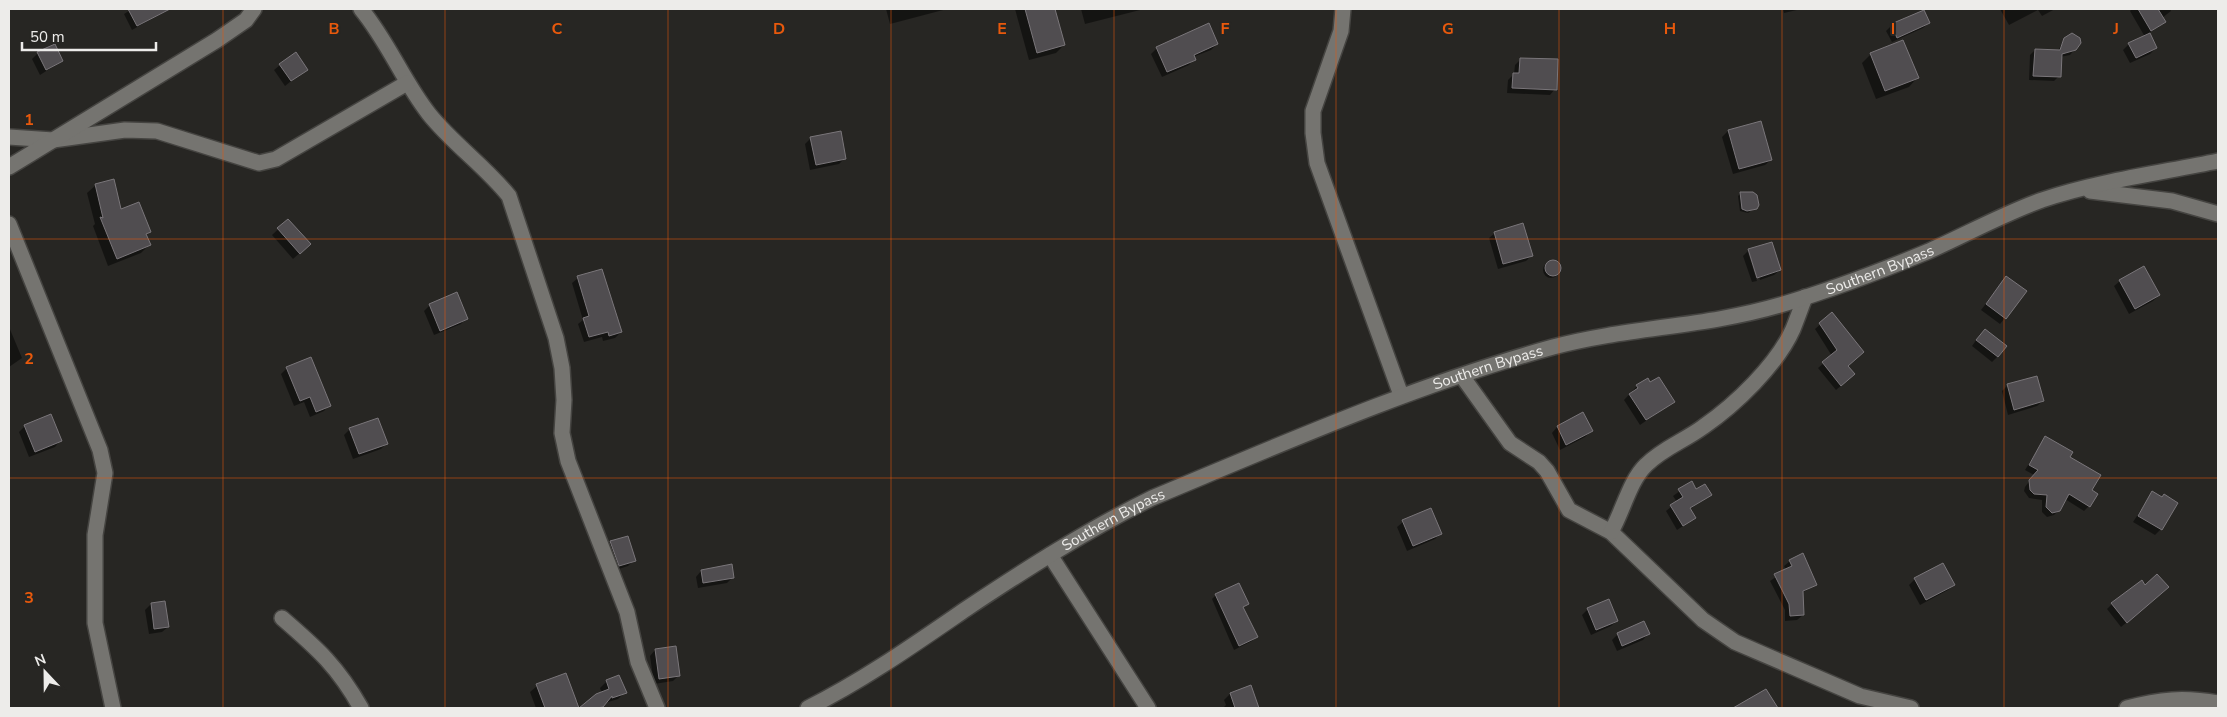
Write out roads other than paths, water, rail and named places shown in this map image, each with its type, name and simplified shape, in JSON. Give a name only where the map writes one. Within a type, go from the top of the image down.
[{"type":"street","points":[[9,167],[217,40],[246,20],[254,9]]},
{"type":"street","points":[[361,9],[380,33],[407,83],[450,139],[498,182],[509,196],[556,338],[562,368],[564,400],[562,433],[568,461],[627,612],[638,662],[657,708]]},
{"type":"street","points":[[1343,9],[1341,31],[1313,111],[1313,134],[1317,163],[1401,395]]},
{"type":"street","points":[[9,137],[53,140],[125,130],[157,131],[259,163],[266,163],[407,83]]},
{"type":"street","name":"Southern Bypass","points":[[808,708],[880,668],[1050,555],[1120,513],[1401,395],[1581,341],[1724,318],[1805,297],[1928,251],[2003,216],[2078,189],[2218,161]]},
{"type":"street","points":[[2078,189],[2172,201],[2218,214]]},
{"type":"street","points":[[9,224],[100,450],[105,474],[95,535],[95,622],[113,708]]},
{"type":"street","points":[[1611,532],[1622,513],[1635,478],[1646,464],[1671,445],[1710,422],[1757,379],[1776,358],[1792,331],[1805,297]]},
{"type":"street","points":[[1462,376],[1510,443],[1539,462],[1547,471],[1569,510],[1611,532],[1703,620],[1735,642],[1860,696],[1911,708]]},
{"type":"street","points":[[1050,555],[1148,708]]},
{"type":"street","points":[[282,618],[319,649],[344,678],[361,708]]},
{"type":"street","points":[[2126,708],[2165,699],[2196,699],[2218,703]]}]
